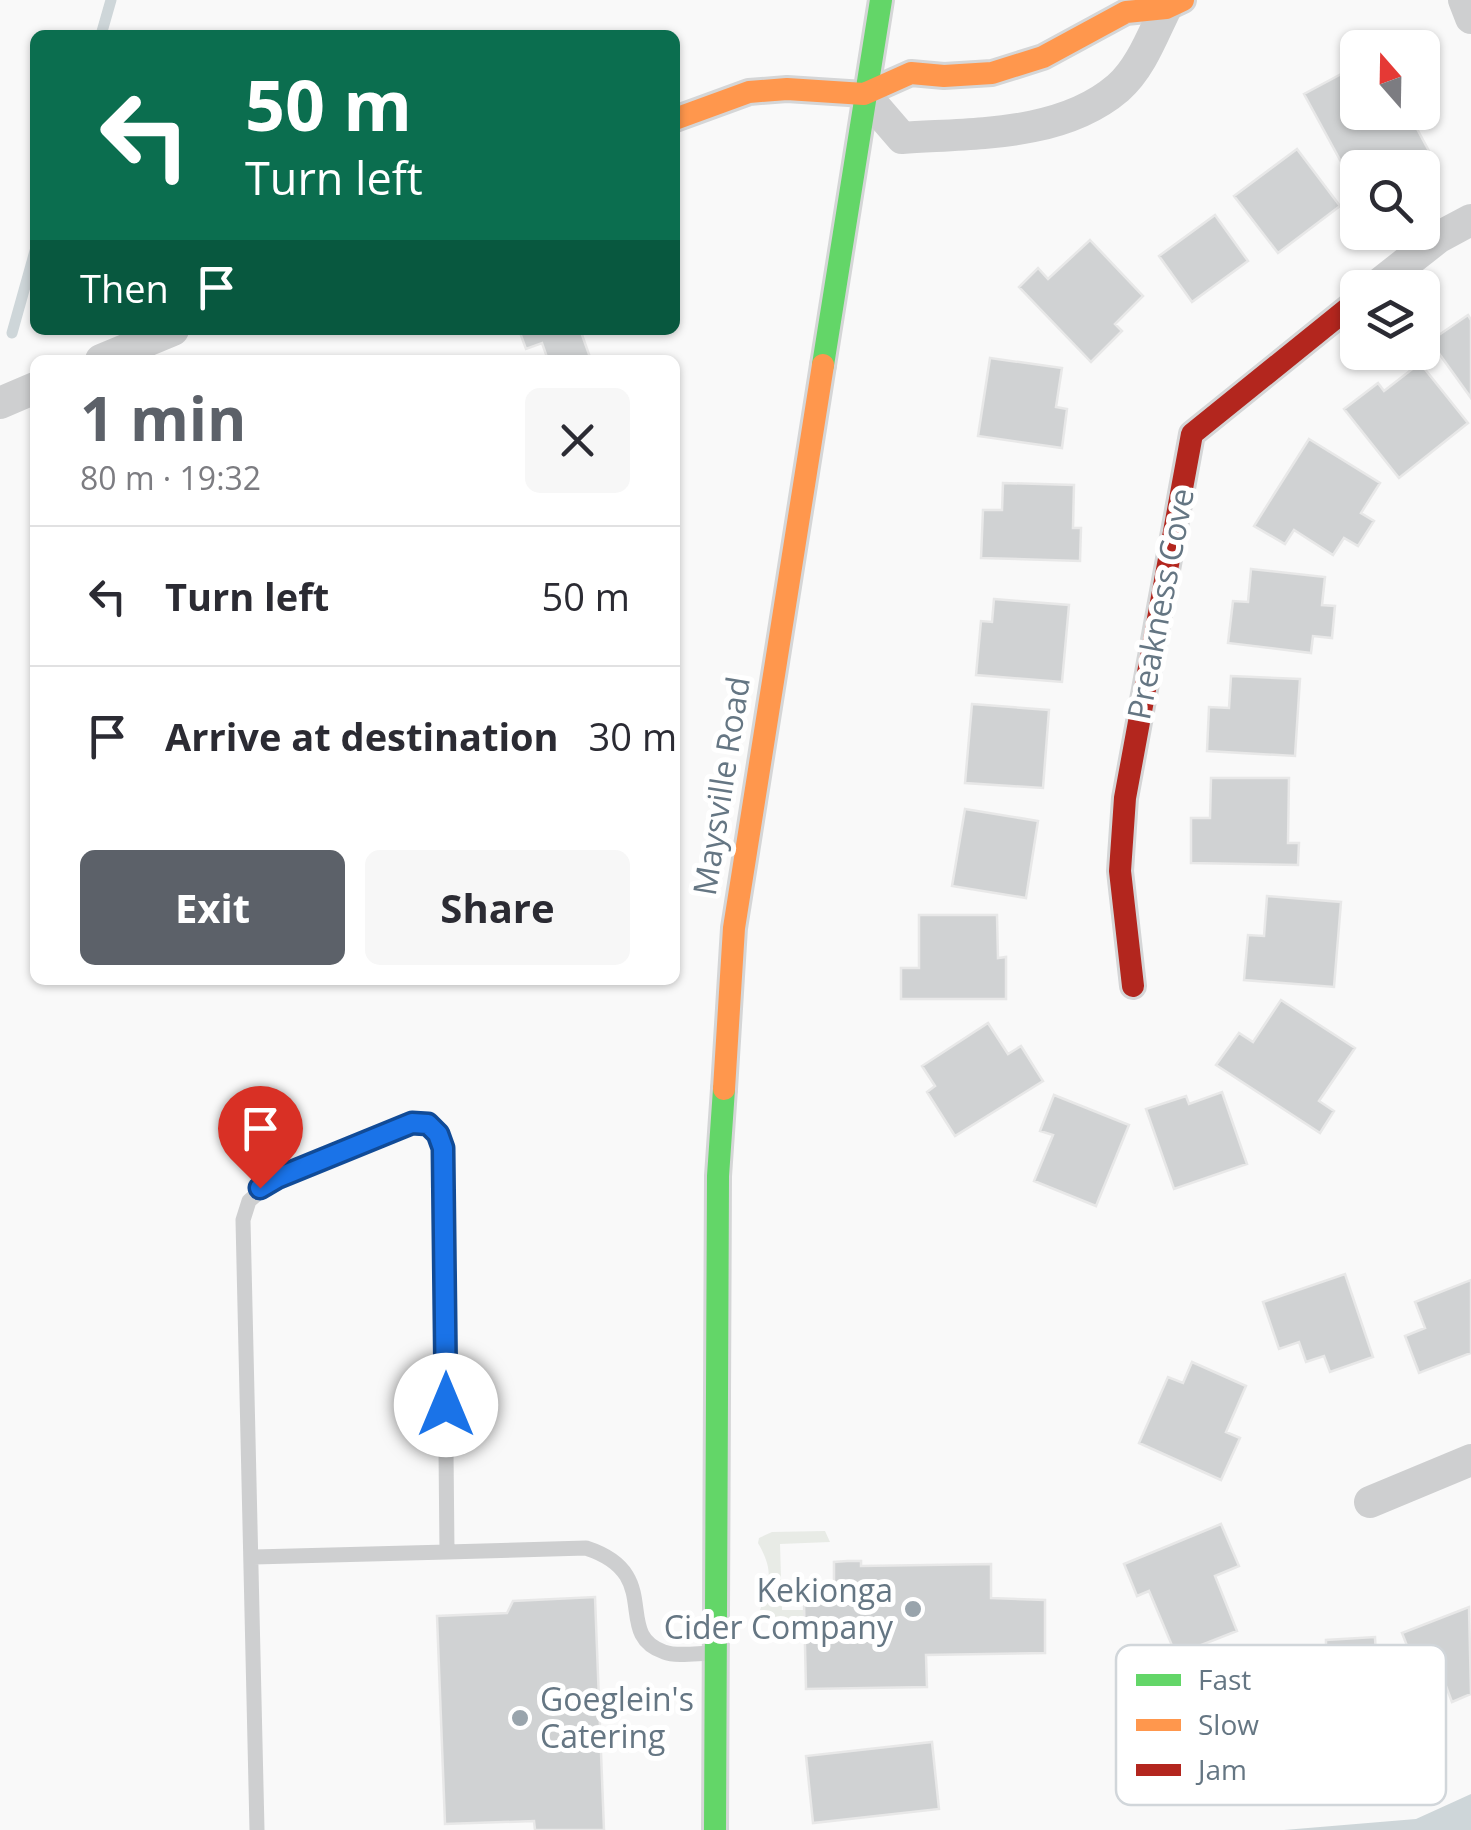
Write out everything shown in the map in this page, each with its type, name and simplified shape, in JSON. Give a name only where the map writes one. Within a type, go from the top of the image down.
[{"type":"main road","name":"Maysville Road","points":[[715,1830],[718,1176],[734,928],[880,0]]},
{"type":"main road","points":[[680,117],[750,92],[786,89],[864,94],[911,73],[992,74],[1042,56],[1126,12],[1175,4]]},
{"type":"main road","name":"Preakness Cove","points":[[1133,986],[1120,871],[1124,798],[1192,434],[1340,315]]},
{"type":"street","points":[[1464,0],[1471,18]]},
{"type":"street","points":[[864,94],[902,138],[1000,131],[1049,122],[1089,106],[1119,87],[1175,4]]},
{"type":"street","points":[[1397,270],[1439,237],[1471,220]]},
{"type":"street","points":[[113,355],[161,335]]},
{"type":"street","points":[[0,402],[30,390]]},
{"type":"street","points":[[1370,1502],[1471,1460]]},
{"type":"lane","points":[[257,1830],[243,1220],[248,1201],[277,1178],[412,1123],[428,1124],[438,1134],[443,1148],[447,1552]]},
{"type":"lane","points":[[251,1556],[586,1548],[605,1554],[628,1575],[634,1588],[636,1616],[651,1645],[666,1654],[716,1653]]},
{"type":"shaded area","points":[[825,1531],[830,1542],[780,1544],[782,1610],[805,1610],[805,1624],[769,1619],[760,1610],[769,1575],[759,1538],[772,1532]]},
{"type":"shaded area","points":[[1471,1794],[1471,1830],[1284,1830],[1416,1819]]},
{"type":"building","points":[[1340,75],[1340,130],[1418,130],[1428,150],[1340,150],[1340,160],[1304,94]]},
{"type":"building","points":[[1297,149],[1340,206],[1278,253],[1234,196]]},
{"type":"building","points":[[1215,215],[1248,261],[1192,302],[1159,256]]},
{"type":"building","points":[[1090,240],[1143,296],[1115,324],[1122,331],[1091,362],[1019,287],[1038,268],[1048,279]]},
{"type":"building","points":[[1468,315],[1471,320],[1471,398],[1440,355],[1440,334]]},
{"type":"building","points":[[521,335],[582,335],[589,355],[546,355],[542,343],[526,349]]},
{"type":"building","points":[[990,358],[1062,368],[1056,407],[1067,409],[1062,448],[978,436]]},
{"type":"building","points":[[1411,370],[1426,370],[1468,423],[1399,478],[1344,409],[1378,383],[1384,391]]},
{"type":"building","points":[[1309,439],[1380,483],[1361,513],[1374,521],[1358,546],[1344,538],[1333,555],[1294,530],[1285,544],[1254,526]]},
{"type":"building","points":[[1003,483],[1074,485],[1073,528],[1081,528],[1080,561],[981,558],[983,510],[1002,510]]},
{"type":"building","points":[[1251,569],[1325,577],[1322,605],[1335,606],[1332,638],[1313,636],[1311,653],[1228,643],[1233,601],[1248,602]]},
{"type":"building","points":[[994,599],[1069,605],[1062,682],[976,675],[981,621],[992,622]]},
{"type":"building","points":[[1231,676],[1300,679],[1295,756],[1207,751],[1209,707],[1229,708]]},
{"type":"building","points":[[972,704],[1049,710],[1043,788],[965,783]]},
{"type":"building","points":[[1211,778],[1289,778],[1288,843],[1299,843],[1298,865],[1191,863],[1191,818],[1210,818]]},
{"type":"building","points":[[965,809],[1038,821],[1026,898],[952,886]]},
{"type":"building","points":[[1267,896],[1341,902],[1334,987],[1244,980],[1248,935],[1264,936]]},
{"type":"building","points":[[919,915],[997,915],[998,958],[1006,957],[1006,999],[901,999],[901,968],[919,968]]},
{"type":"building","points":[[1281,1000],[1355,1048],[1319,1101],[1334,1111],[1320,1133],[1216,1065],[1239,1033],[1253,1042]]},
{"type":"building","points":[[988,1023],[1008,1054],[1021,1046],[1043,1081],[955,1136],[927,1092],[935,1086],[922,1066]]},
{"type":"building","points":[[1222,1092],[1247,1164],[1174,1189],[1146,1109],[1186,1096],[1189,1104]]},
{"type":"building","points":[[1054,1095],[1129,1125],[1096,1206],[1034,1181],[1053,1135],[1040,1131]]},
{"type":"building","points":[[1345,1274],[1373,1357],[1330,1372],[1324,1356],[1306,1362],[1299,1342],[1279,1349],[1263,1302]]},
{"type":"building","points":[[1471,1280],[1471,1353],[1419,1373],[1405,1336],[1425,1328],[1415,1302]]},
{"type":"building","points":[[1192,1362],[1246,1386],[1226,1432],[1240,1438],[1221,1480],[1139,1443],[1168,1377],[1183,1383]]},
{"type":"building","points":[[1221,1524],[1239,1566],[1215,1576],[1237,1631],[1201,1645],[1172,1645],[1149,1591],[1137,1596],[1124,1564]]},
{"type":"building","points":[[861,1561],[861,1566],[991,1564],[991,1598],[1045,1600],[1045,1653],[926,1655],[927,1687],[806,1689],[804,1603],[834,1602],[834,1562]]},
{"type":"building","name":"Goeglein's Catering","points":[[595,1597],[604,1830],[535,1830],[534,1821],[445,1824],[437,1616],[507,1613],[513,1601]]},
{"type":"building","points":[[1469,1607],[1471,1694],[1452,1702],[1446,1686],[1446,1645],[1407,1645],[1402,1633]]},
{"type":"building","points":[[1375,1637],[1375,1645],[1326,1645],[1326,1640]]},
{"type":"building","points":[[932,1742],[939,1809],[813,1823],[806,1756]]},
{"type":"waterway","points":[[102,30],[111,0]]},
{"type":"waterway","points":[[12,333],[30,269]]},
{"type":"traffic: fast","points":[[823,365],[881,0]]},
{"type":"traffic: fast","points":[[715,1830],[718,1176],[724,1089]]},
{"type":"traffic: slow","points":[[680,117],[749,92],[787,89],[864,94],[911,73],[992,73],[1043,57],[1126,12],[1166,8],[1183,0]]},
{"type":"traffic: slow","points":[[724,1089],[734,928],[823,365]]},
{"type":"traffic: jam","points":[[1133,986],[1120,871],[1125,798],[1192,434],[1340,315]]},
{"type":"place","name":"Kekionga Cider Company","points":[[913,1609]]},
{"type":"place","name":"Goeglein's Catering","points":[[520,1718]]},
{"type":"route","points":[[260,1188],[412,1123],[428,1124],[438,1134],[443,1148],[446,1405]]}]
